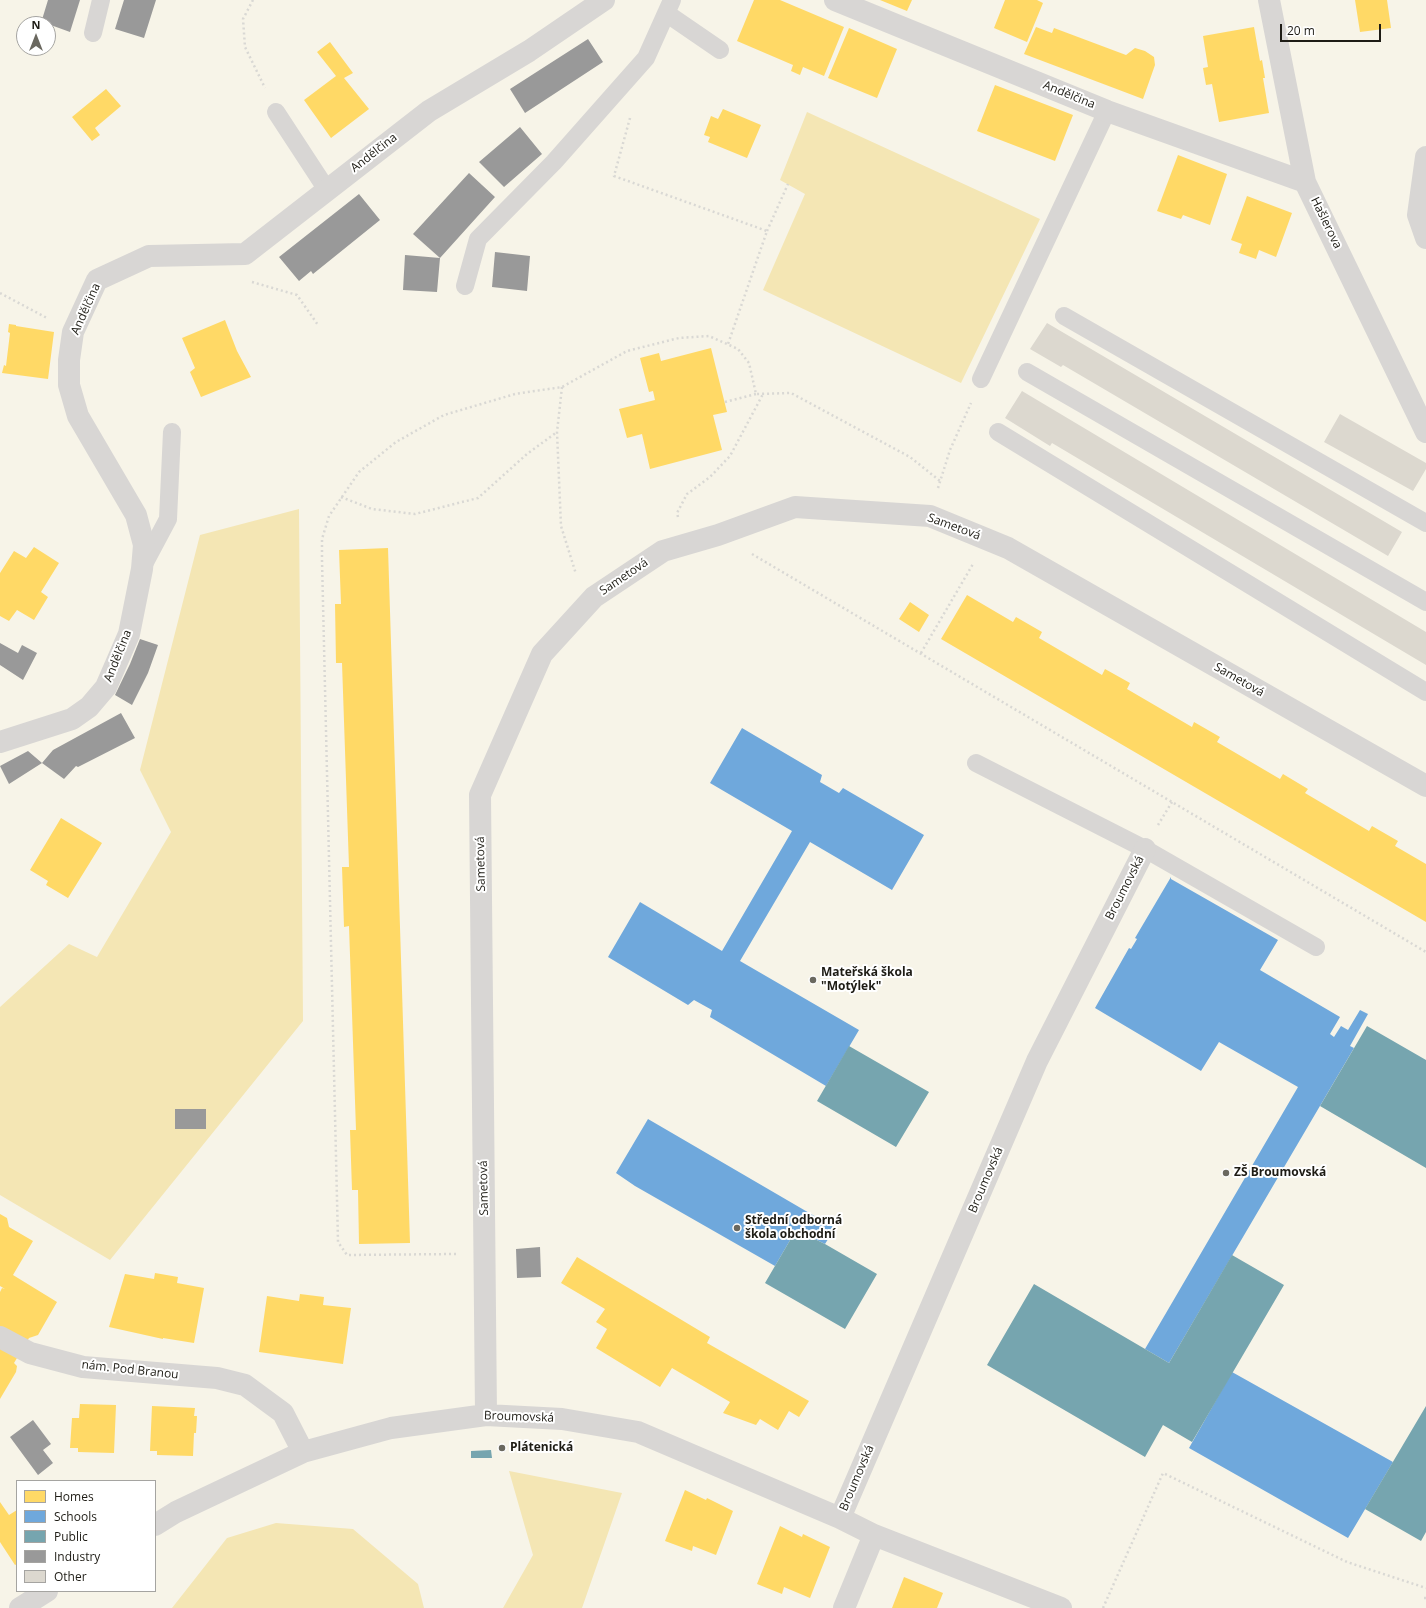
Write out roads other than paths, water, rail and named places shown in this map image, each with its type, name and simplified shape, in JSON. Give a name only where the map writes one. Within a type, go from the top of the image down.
[{"type":"street","name":"Andělčina","points":[[0,742],[72,719],[89,707],[106,687],[129,634],[142,569],[144,545],[136,515],[78,416],[69,385],[69,360],[73,332],[98,280],[149,256],[245,254],[429,111],[529,51],[604,0]]},
{"type":"street","name":"Andělčina","points":[[835,0],[1107,111],[1305,182]]},
{"type":"street","name":"Hašlerova","points":[[1269,0],[1277,33],[1305,182],[1426,432]]},
{"type":"street","points":[[1426,157],[1418,215],[1426,238]]},
{"type":"street","name":"Sametová","points":[[486,1415],[480,795],[542,654],[594,597],[663,551],[718,535],[795,507],[930,516],[1008,548],[1426,786]]},
{"type":"street","name":"Broumovská","points":[[840,1518],[1037,1061],[1145,848]]},
{"type":"street","name":"nám. Pod Branou","points":[[0,1337],[30,1353],[83,1367],[217,1378],[245,1385],[283,1413],[303,1452]]},
{"type":"street","name":"Broumovská","points":[[303,1452],[391,1428],[486,1415],[562,1419],[638,1432],[840,1518],[874,1535],[1062,1608]]},
{"type":"street","points":[[156,1524],[176,1512],[303,1452]]},
{"type":"street","points":[[844,1608],[874,1535]]},
{"type":"street","points":[[20,1608],[45,1592]]},
{"type":"lane","points":[[93,33],[101,0]]},
{"type":"lane","points":[[465,286],[478,239],[554,162],[646,58],[669,7],[720,50]]},
{"type":"lane","points":[[981,379],[1107,111]]},
{"type":"lane","points":[[276,112],[327,190]]},
{"type":"lane","points":[[1064,316],[1426,523]]},
{"type":"lane","points":[[1026,372],[1426,602]]},
{"type":"lane","points":[[142,569],[168,519],[172,432]]},
{"type":"lane","points":[[998,432],[1426,692]]},
{"type":"lane","points":[[976,763],[1145,848],[1316,947]]},
{"type":"place","name":"Mateřská škola \"Motýlek\"","points":[[813,980]]},
{"type":"place","name":"ZŠ Broumovská","points":[[1226,1173]]},
{"type":"place","name":"Střední odborná škola obchodní","points":[[737,1228]]},
{"type":"place","name":"Plátenická","points":[[502,1448]]}]
